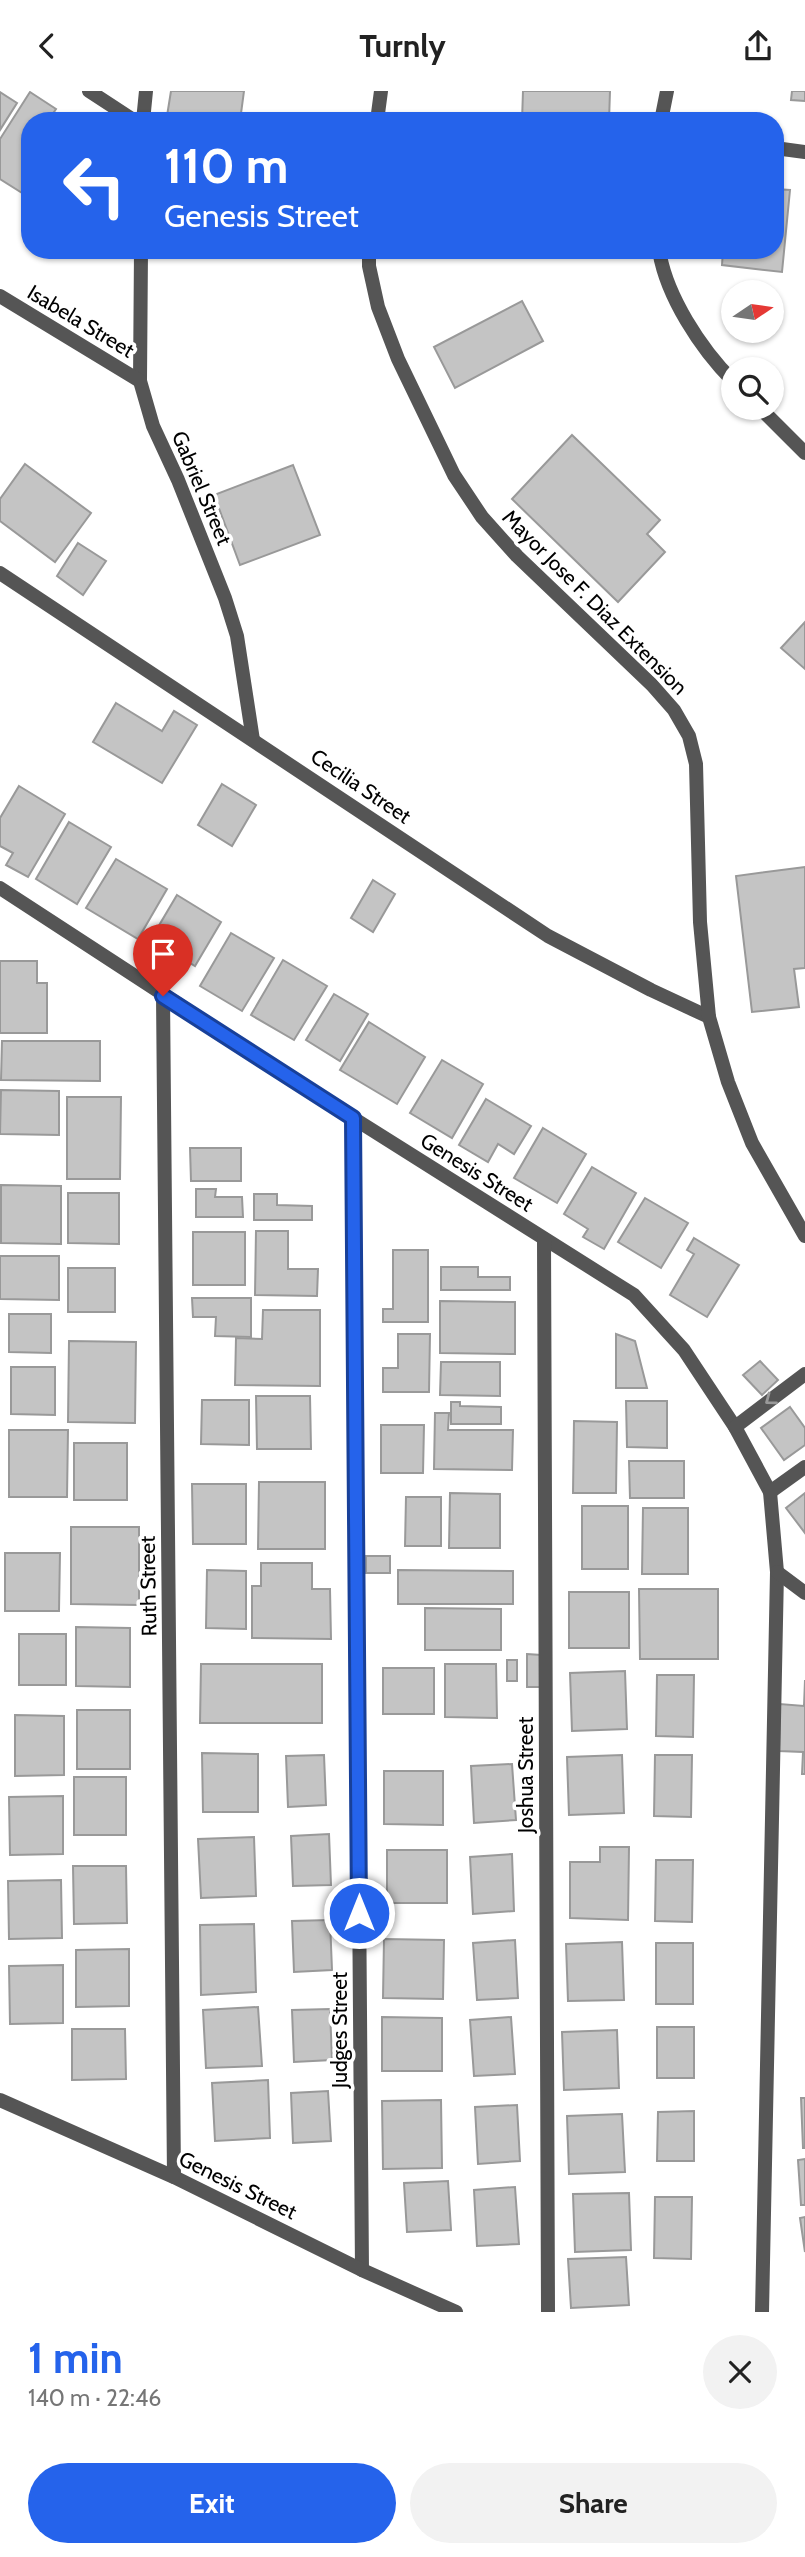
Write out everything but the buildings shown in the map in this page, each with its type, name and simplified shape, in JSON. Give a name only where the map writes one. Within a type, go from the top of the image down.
[{"type":"street","points":[[89,91],[121,112]]},
{"type":"street","points":[[144,112],[146,91]]},
{"type":"street","points":[[378,112],[381,91]]},
{"type":"street","points":[[663,112],[667,91]]},
{"type":"street","points":[[784,149],[805,152]]},
{"type":"street","name":"Gabriel Street","points":[[141,259],[140,381],[153,426],[178,480],[225,598],[237,636],[253,740]]},
{"type":"street","name":"Mayor Jose F. Diaz Extension","points":[[369,259],[377,307],[398,359],[454,475],[482,517],[517,556],[652,685],[674,711],[689,736],[696,764],[700,922],[709,1017],[728,1082],[752,1143],[805,1236]]},
{"type":"street","points":[[660,259],[662,269],[683,314],[721,369]]},
{"type":"street","name":"Isabela Street","points":[[0,296],[140,381]]},
{"type":"street","points":[[772,420],[805,453]]},
{"type":"street","name":"Cecilia Street","points":[[0,573],[548,936],[709,1017]]},
{"type":"street","name":"Genesis Street","points":[[0,888],[163,996],[634,1296],[684,1350],[735,1427],[770,1492],[777,1572],[762,2312]]},
{"type":"street","name":"Ruth Street","points":[[163,996],[174,2177]]},
{"type":"street","name":"Judges Street","points":[[353,1118],[362,2270]]},
{"type":"street","name":"Joshua Street","points":[[544,1239],[548,2312]]},
{"type":"street","points":[[735,1427],[805,1374]]},
{"type":"street","points":[[770,1492],[805,1467]]},
{"type":"street","points":[[777,1572],[805,1593]]},
{"type":"street","name":"Genesis Street","points":[[0,2101],[174,2177],[362,2270],[456,2312]]},
{"type":"route","points":[[163,996],[353,1118],[359,1913]]}]
